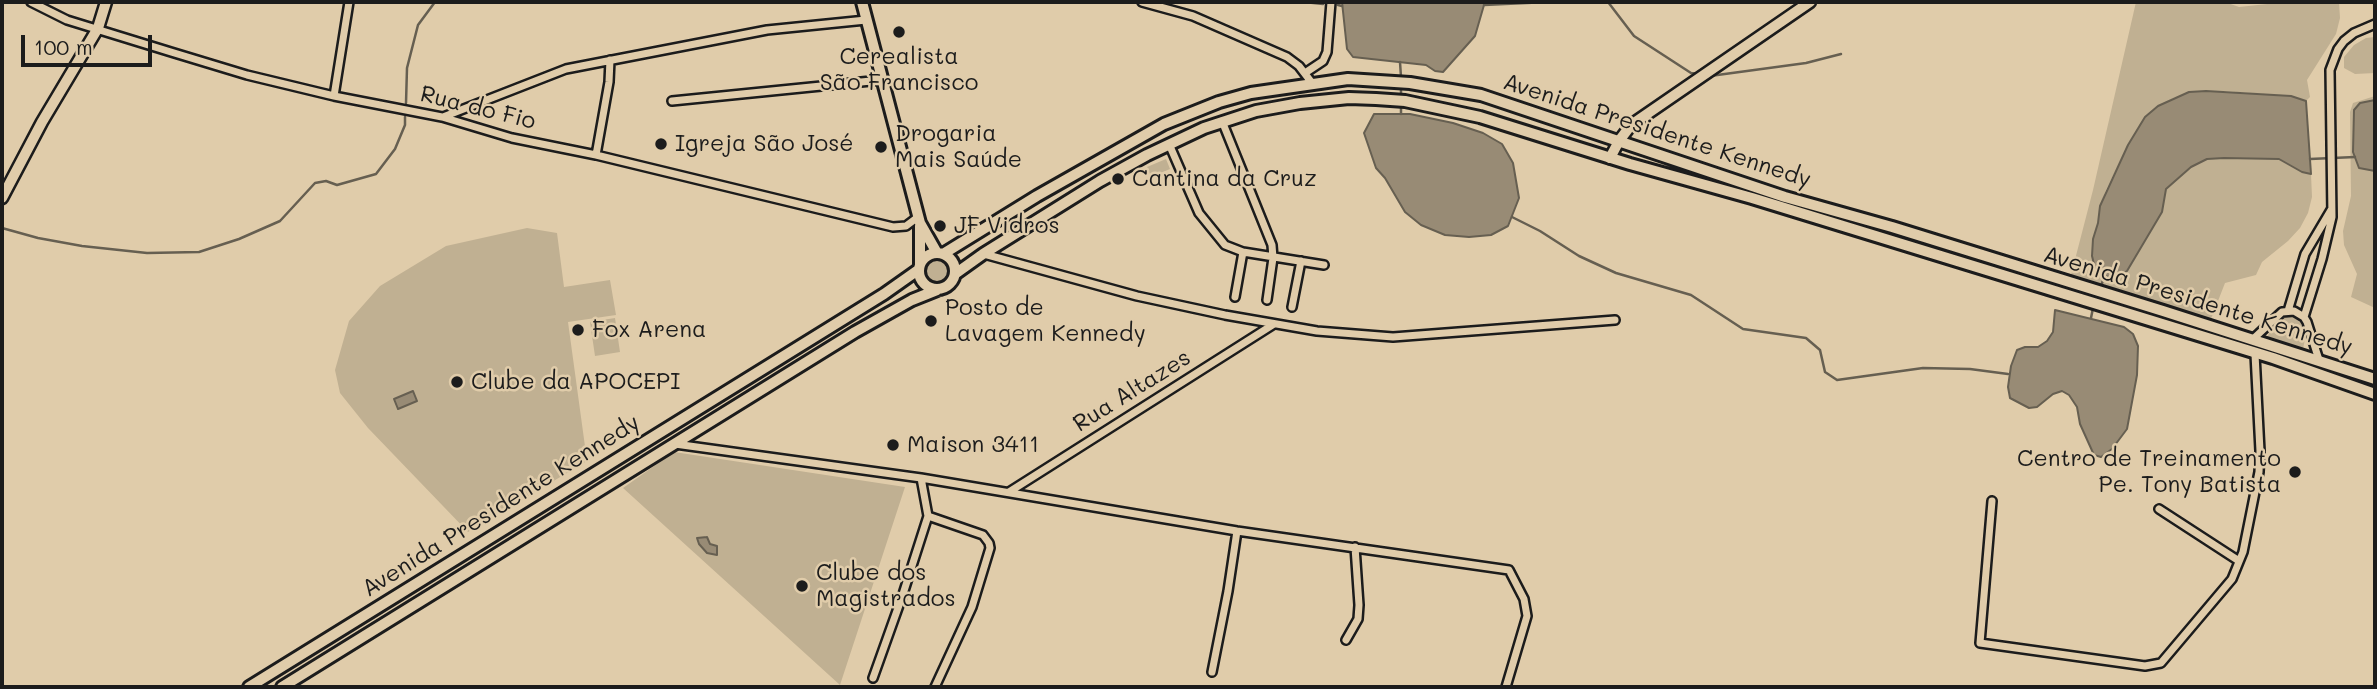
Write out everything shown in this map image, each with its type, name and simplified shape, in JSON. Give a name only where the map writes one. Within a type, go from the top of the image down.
[{"type":"main road","points":[[862,2],[919,220],[919,267],[922,283],[937,290]]},
{"type":"main road","name":"Avenida Presidente Kennedy","points":[[248,687],[884,294],[919,267],[927,256],[940,253],[1173,120],[1251,93],[1312,83],[1348,79],[1444,87],[1481,95],[1785,197],[1892,227],[2375,379]]},
{"type":"main road","name":"Avenida Presidente Kennedy","points":[[282,687],[884,316],[949,285],[955,274],[983,254],[1111,175],[1169,144],[1222,121],[1256,111],[1322,100],[1363,98],[1405,101],[1480,117],[1870,234],[2373,393]]},
{"type":"main road","points":[[919,220],[940,253],[953,262],[955,274]]},
{"type":"main road","points":[[712,400],[722,415]]},
{"type":"main road","points":[[298,656],[308,671]]},
{"type":"street","name":"Rua do Fio","points":[[31,2],[67,20],[247,75],[334,96],[442,117],[512,138],[596,155],[893,228],[919,220]]},
{"type":"street","points":[[2,198],[97,28],[106,2]]},
{"type":"street","points":[[334,96],[349,2]]},
{"type":"street","points":[[1142,2],[1193,16],[1287,57],[1312,83]]},
{"type":"street","points":[[1305,73],[1323,61],[1327,52],[1331,2]]},
{"type":"street","points":[[1610,158],[1631,125],[1810,2]]},
{"type":"street","points":[[442,117],[558,72],[610,60],[767,30],[866,20]]},
{"type":"street","points":[[2319,360],[2304,317],[2332,217],[2330,70],[2333,58],[2344,41],[2354,33],[2375,24]]},
{"type":"street","points":[[596,155],[609,82],[610,60]]},
{"type":"street","points":[[672,101],[881,80]]},
{"type":"street","points":[[1222,121],[1271,240],[1273,258],[1267,300]]},
{"type":"street","points":[[1169,144],[1199,213],[1225,245],[1243,252],[1324,265]]},
{"type":"street","points":[[2288,310],[2305,254],[2331,210]]},
{"type":"street","points":[[1235,297],[1243,252]]},
{"type":"street","points":[[983,254],[1137,296],[1317,331],[1393,337],[1615,320]]},
{"type":"street","points":[[2305,254],[2322,259]]},
{"type":"street","points":[[1292,307],[1301,261]]},
{"type":"street","points":[[2252,340],[2282,312],[2294,311],[2304,317]]},
{"type":"street","name":"Rua Altazes","points":[[1009,492],[1274,324]]},
{"type":"street","points":[[1992,501],[1980,643],[2155,665],[2165,660],[2232,579],[2239,561],[2259,472],[2255,354]]},
{"type":"street","points":[[674,444],[920,478],[1237,531],[1509,570],[1524,599],[1527,616],[1506,687]]},
{"type":"street","points":[[873,678],[928,516],[920,478]]},
{"type":"street","points":[[2160,509],[2239,561]]},
{"type":"street","points":[[928,516],[983,535],[990,548],[972,607],[935,687]]},
{"type":"street","points":[[1212,672],[1237,531]]},
{"type":"street","points":[[1346,640],[1358,619],[1355,547]]},
{"type":"shaded area","points":[[1342,2],[1484,2],[1484,5],[1475,36],[1443,72],[1435,71],[1426,65],[1353,57],[1347,49]]},
{"type":"shaded area","points":[[2136,2],[2225,2],[2239,7],[2286,2],[2339,2],[2340,18],[2336,34],[2307,80],[2310,97],[2306,101],[2291,96],[2223,91],[2206,91],[2174,98],[2145,117],[2106,190],[2093,239],[2127,271],[2162,212],[2166,189],[2191,167],[2207,159],[2279,159],[2311,174],[2312,197],[2300,228],[2262,262],[2256,275],[2225,283],[2211,319],[2071,275]]},
{"type":"shaded area","points":[[2375,37],[2375,73],[2355,74],[2344,68],[2344,57],[2354,45],[2366,38]]},
{"type":"shaded area","points":[[2189,92],[2291,96],[2306,101],[2311,174],[2279,159],[2207,159],[2191,167],[2166,189],[2162,212],[2127,271],[2113,279],[2096,272],[2092,256],[2093,239],[2100,206],[2128,145],[2145,117],[2158,106]]},
{"type":"shaded area","points":[[2375,96],[2375,100],[2360,103],[2354,118],[2353,152],[2359,167],[2375,171],[2375,308],[2351,297],[2357,274],[2344,245],[2343,231],[2351,196],[2350,112],[2353,103]]},
{"type":"shaded area","points":[[2375,100],[2375,171],[2359,168],[2353,152],[2354,110],[2360,103]]},
{"type":"shaded area","points":[[1374,114],[1410,114],[1453,123],[1483,133],[1502,144],[1513,163],[1519,198],[1508,226],[1491,235],[1445,235],[1421,225],[1405,212],[1376,168],[1364,133]]},
{"type":"shaded area","points":[[1166,159],[1170,169],[1151,177],[1147,167]]},
{"type":"shaded area","name":"Clube da APOCEPI","points":[[527,228],[557,233],[564,287],[610,280],[616,315],[568,322],[587,461],[468,532],[368,428],[340,393],[335,370],[349,321],[380,286],[446,246]]},
{"type":"shaded area","points":[[937,257],[947,261],[951,271],[947,281],[937,285],[927,281],[923,271],[927,261]]},
{"type":"shaded area","points":[[2055,310],[2124,327],[2133,334],[2138,346],[2137,375],[2127,429],[2112,449],[2101,457],[2094,455],[2080,424],[2077,407],[2069,395],[2062,391],[2053,394],[2037,407],[2029,408],[2010,398],[2008,387],[2011,366],[2017,350],[2038,347],[2047,341],[2053,332]]},
{"type":"shaded area","points":[[2287,316],[2301,322],[2305,339],[2303,349],[2267,338],[2272,326]]},
{"type":"shaded area","points":[[615,318],[620,352],[595,356],[590,322]]},
{"type":"shaded area","points":[[413,391],[417,401],[398,409],[394,399]]},
{"type":"shaded area","name":"Clube dos Magistrados","points":[[674,452],[905,487],[840,685],[623,488]]},
{"type":"shaded area","points":[[707,537],[710,544],[717,546],[717,555],[707,553],[699,544],[697,538]]},
{"type":"waterway","points":[[406,103],[407,68],[418,25],[435,2]]},
{"type":"waterway","points":[[1304,2],[1323,4]]},
{"type":"waterway","points":[[1484,5],[1548,2]]},
{"type":"waterway","points":[[1608,2],[1634,36],[1691,73],[1700,74]]},
{"type":"waterway","points":[[1338,5],[1342,6]]},
{"type":"waterway","points":[[1710,76],[1806,63],[1841,54]]},
{"type":"waterway","points":[[1400,62],[1401,77]]},
{"type":"waterway","points":[[1401,88],[1401,95]]},
{"type":"waterway","points":[[1401,106],[1401,114]]},
{"type":"waterway","points":[[2,228],[82,246],[147,253],[199,252],[239,239],[280,221],[315,183],[326,181],[337,185],[376,174],[395,149],[405,125],[405,117]]},
{"type":"waterway","points":[[2310,159],[2355,157]]},
{"type":"waterway","points":[[1512,217],[1579,256],[1616,273],[1691,295],[1743,329],[1806,338],[1820,350],[1825,372],[1837,380],[1923,368],[1970,369],[2008,374]]},
{"type":"waterway","points":[[2101,287],[2104,276]]},
{"type":"waterway","points":[[2091,318],[2093,308]]},
{"type":"place","name":"Cerealista São Francisco","points":[[899,32]]},
{"type":"place","name":"Igreja São José","points":[[661,144]]},
{"type":"place","name":"Drogaria Mais Saúde","points":[[881,147]]},
{"type":"place","name":"Cantina da Cruz","points":[[1118,179]]},
{"type":"place","name":"JF Vidros","points":[[940,226]]},
{"type":"place","name":"Posto de Lavagem Kennedy","points":[[931,321]]},
{"type":"place","name":"Fox Arena","points":[[578,330]]},
{"type":"place","name":"Clube da APOCEPI","points":[[457,382]]},
{"type":"place","name":"Maison 3411","points":[[893,445]]},
{"type":"place","name":"Centro de Treinamento Pe. Tony Batista","points":[[2295,472]]},
{"type":"place","name":"Clube dos Magistrados","points":[[802,586]]}]
